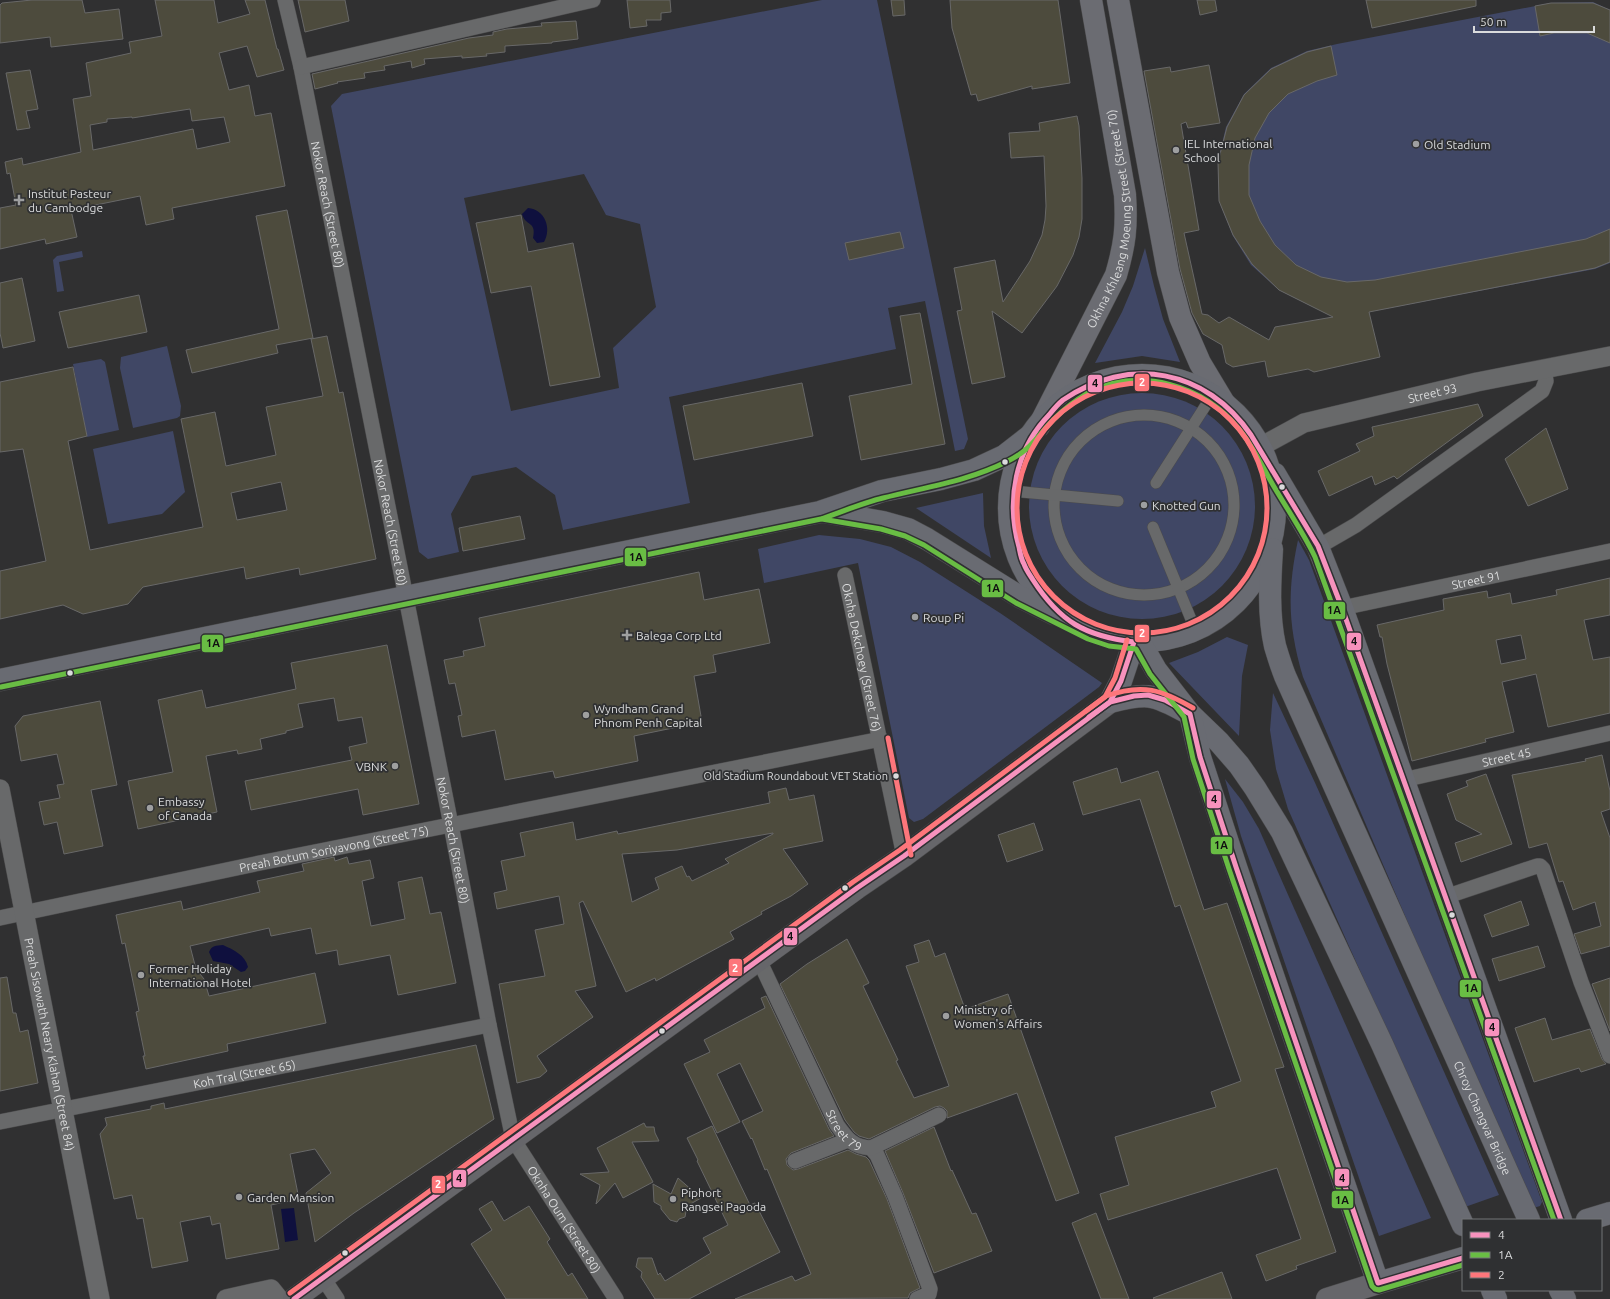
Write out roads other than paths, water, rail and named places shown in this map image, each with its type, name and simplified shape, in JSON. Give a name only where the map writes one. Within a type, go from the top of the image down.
[{"type":"highway","points":[[1072,623],[1052,606],[1036,587],[1023,564],[1015,540],[1012,515],[1012,491],[1016,470],[1023,452],[1035,431],[1048,414],[1071,395],[1098,381],[1112,377],[1157,374],[1186,381],[1218,398],[1245,425],[1318,547],[1342,608],[1561,1219]]},
{"type":"highway","points":[[0,680],[820,512],[882,491],[941,479],[974,470],[1004,456],[1035,431]]},
{"type":"highway","points":[[820,512],[883,522],[908,529],[927,539],[1020,597],[1091,633],[1110,639],[1137,642],[1177,636],[1195,629],[1225,609],[1250,583],[1260,568],[1273,534],[1275,518],[1275,496],[1272,478],[1263,453]]},
{"type":"highway","name":"Chroy Changvar Bridge","points":[[1273,534],[1270,574],[1272,624],[1275,647],[1285,676],[1529,1219]]},
{"type":"highway","points":[[1110,702],[1121,681],[1137,642]]},
{"type":"highway","points":[[1137,642],[1156,670],[1190,714],[1219,742],[1239,765],[1282,832],[1382,1044],[1462,1223]]},
{"type":"highway","points":[[1110,702],[1134,696],[1148,695],[1165,700],[1190,714],[1200,757],[1236,867],[1378,1284],[1462,1258]]},
{"type":"highway","points":[[1590,1219],[1610,1213]]},
{"type":"main road","name":"Okhna Khleang Moeung Street (Street 70)","points":[[1035,431],[1116,275],[1123,251],[1127,224],[1125,195],[1091,0]]},
{"type":"main road","points":[[1118,0],[1168,272],[1180,317],[1200,363],[1218,398]]},
{"type":"main road","points":[[1108,98],[1135,94]]},
{"type":"main road","points":[[294,1299],[904,856],[1110,702]]},
{"type":"main road","points":[[1328,1299],[1378,1284]]},
{"type":"street","name":"Nokor Reach (Street 80)","points":[[285,0],[301,67],[451,825],[489,1025],[513,1139]]},
{"type":"street","points":[[301,67],[593,0]]},
{"type":"street","name":"Street 93","points":[[1263,453],[1304,423],[1477,382],[1610,356]]},
{"type":"street","points":[[1318,547],[1356,525],[1542,391],[1546,381],[1544,368]]},
{"type":"street","points":[[1156,483],[1192,428],[1218,398]]},
{"type":"street","points":[[1134,414],[1154,415],[1174,419],[1192,428],[1208,440],[1220,455],[1229,473],[1232,486],[1234,512],[1231,532],[1223,550],[1211,566],[1197,579],[1178,589],[1161,594],[1142,596],[1124,594],[1106,587],[1089,577],[1076,564],[1065,548],[1058,530],[1054,512],[1054,495],[1060,473],[1068,455],[1081,440],[1097,428],[1115,419],[1134,414]]},
{"type":"street","points":[[1012,491],[1118,502]]},
{"type":"street","points":[[1153,527],[1195,629]]},
{"type":"street","name":"Street 91","points":[[1342,608],[1610,551]]},
{"type":"street","name":"Oknha Dekchoey (Street 76)","points":[[846,575],[904,856]]},
{"type":"street","name":"Street 45","points":[[1403,780],[1610,733]]},
{"type":"street","name":"Preah Botum Soriyavong (Street 75)","points":[[0,918],[451,825],[881,739]]},
{"type":"street","name":"Preah Sisowath Neary Klahan (Street 84)","points":[[0,788],[100,1299]]},
{"type":"street","points":[[1445,897],[1536,866],[1540,866],[1543,869],[1581,982],[1610,1056]]},
{"type":"street","name":"Street 79","points":[[759,960],[837,1125],[848,1140],[863,1147],[872,1148]]},
{"type":"street","name":"Koh Tral (Street 65)","points":[[0,1122],[489,1025]]},
{"type":"street","points":[[918,1299],[929,1294],[930,1289],[895,1196],[877,1155],[872,1148],[938,1115]]},
{"type":"street","name":"Oknha Oum (Street 80)","points":[[513,1139],[616,1299]]},
{"type":"street","points":[[795,1161],[848,1140]]},
{"type":"street","points":[[323,1278],[337,1299]]},
{"type":"street","points":[[226,1299],[271,1289],[279,1299]]},
{"type":"place","name":"Old Stadium","points":[[1416,144]]},
{"type":"place","name":"IEL International School","points":[[1176,150]]},
{"type":"place","name":"Institut Pasteur du Cambodge","points":[[19,200]]},
{"type":"place","name":"Knotted Gun","points":[[1144,505]]},
{"type":"place","name":"Roup Pi","points":[[915,617]]},
{"type":"place","name":"Balega Corp Ltd","points":[[627,635]]},
{"type":"place","name":"Wyndham Grand Phnom Penh Capital","points":[[586,715]]},
{"type":"place","name":"VBNK","points":[[395,766]]},
{"type":"place","name":"Old Stadium Roundabout VET Station","points":[[896,776]]},
{"type":"place","name":"Embassy of Canada","points":[[150,808]]},
{"type":"place","name":"Former Holiday International Hotel","points":[[141,975]]},
{"type":"place","name":"Ministry of Women's Affairs","points":[[946,1016]]},
{"type":"place","name":"Garden Mansion","points":[[239,1197]]},
{"type":"place","name":"Piphort Rangsei Pagoda","points":[[673,1199]]}]
